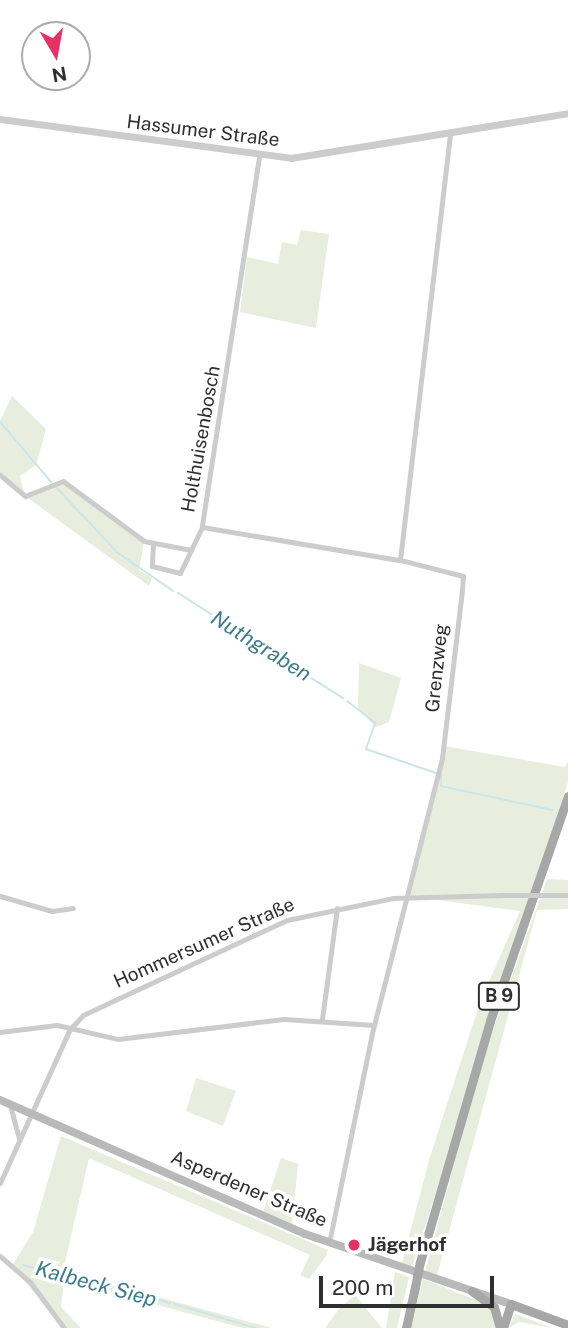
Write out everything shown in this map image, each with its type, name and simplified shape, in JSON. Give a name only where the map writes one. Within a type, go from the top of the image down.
[{"type":"main road","name":"B 9","points":[[406,1328],[421,1262],[490,1021],[568,796]]},
{"type":"main road","name":"Asperdener Straße","points":[[0,1100],[329,1243],[568,1325]]},
{"type":"main road","points":[[472,1292],[494,1307],[502,1328]]},
{"type":"main road","points":[[502,1328],[511,1304]]},
{"type":"street","name":"Hassumer Straße","points":[[0,119],[259,157],[320,156],[568,113]]},
{"type":"street","points":[[400,560],[450,134]]},
{"type":"street","name":"Holthuisenbosch","points":[[259,157],[202,527],[400,560]]},
{"type":"street","points":[[0,475],[25,496],[63,481],[153,544],[191,550]]},
{"type":"street","points":[[153,544],[152,566],[173,575],[183,571],[202,527]]},
{"type":"street","name":"Grenzweg","points":[[329,1243],[374,1025],[442,758],[463,576],[400,560]]},
{"type":"street","name":"Hommersumer Straße","points":[[0,1183],[70,1029],[83,1015],[286,920],[408,896],[568,895]]},
{"type":"street","points":[[0,896],[52,911],[72,908]]},
{"type":"street","points":[[322,1019],[337,908]]},
{"type":"street","points":[[0,1032],[70,1029],[136,1039],[322,1019],[374,1025]]},
{"type":"street","points":[[10,1104],[19,1142]]},
{"type":"street","points":[[0,1256],[30,1282],[64,1328]]},
{"type":"green space","points":[[301,230],[329,234],[316,328],[240,312],[247,257],[278,264],[282,242],[297,245]]},
{"type":"green space","points":[[12,396],[46,429],[36,465],[20,476],[25,496],[0,475],[0,421]]},
{"type":"green space","points":[[63,481],[71,485],[144,541],[139,570],[152,578],[149,586],[25,496]]},
{"type":"green space","points":[[359,663],[401,678],[389,722],[376,727],[358,709]]},
{"type":"green space","points":[[444,746],[565,767],[568,761],[568,782],[412,1267],[402,1263],[429,1160],[480,1002],[520,911],[408,896]]},
{"type":"green space","points":[[547,879],[568,880],[568,909],[537,910],[437,1275],[425,1272],[482,1060]]},
{"type":"green space","points":[[196,1078],[236,1091],[223,1126],[186,1111]]},
{"type":"green space","points":[[61,1136],[328,1250],[326,1256],[309,1279],[300,1275],[310,1255],[89,1158],[63,1271],[272,1328],[243,1328],[64,1280],[61,1307],[81,1328],[64,1328],[12,1266],[33,1232]]},
{"type":"green space","points":[[281,1158],[298,1164],[292,1226],[263,1212]]},
{"type":"green space","points":[[395,1272],[409,1277],[397,1328],[386,1328]]},
{"type":"green space","points":[[423,1279],[489,1305],[498,1328],[411,1328]]},
{"type":"green space","points":[[355,1295],[382,1328],[325,1328],[339,1309]]},
{"type":"green space","points":[[515,1314],[553,1328],[519,1322],[509,1328]]},
{"type":"waterway","name":"Nuthgraben","points":[[0,422],[51,482]]},
{"type":"waterway","name":"Nuthgraben","points":[[55,486],[118,553],[173,591]]},
{"type":"waterway","name":"Nuthgraben","points":[[178,593],[343,698]]},
{"type":"waterway","name":"Nuthgraben","points":[[347,701],[375,723],[366,749],[436,773]]},
{"type":"waterway","name":"Nuthgraben","points":[[441,774],[441,786],[552,810]]},
{"type":"waterway","name":"Kalbeck Siep","points":[[23,1265],[170,1303]]},
{"type":"waterway","name":"Kalbeck Siep","points":[[174,1304],[256,1328]]},
{"type":"place","name":"Jägerhof","points":[[354,1245]]}]
